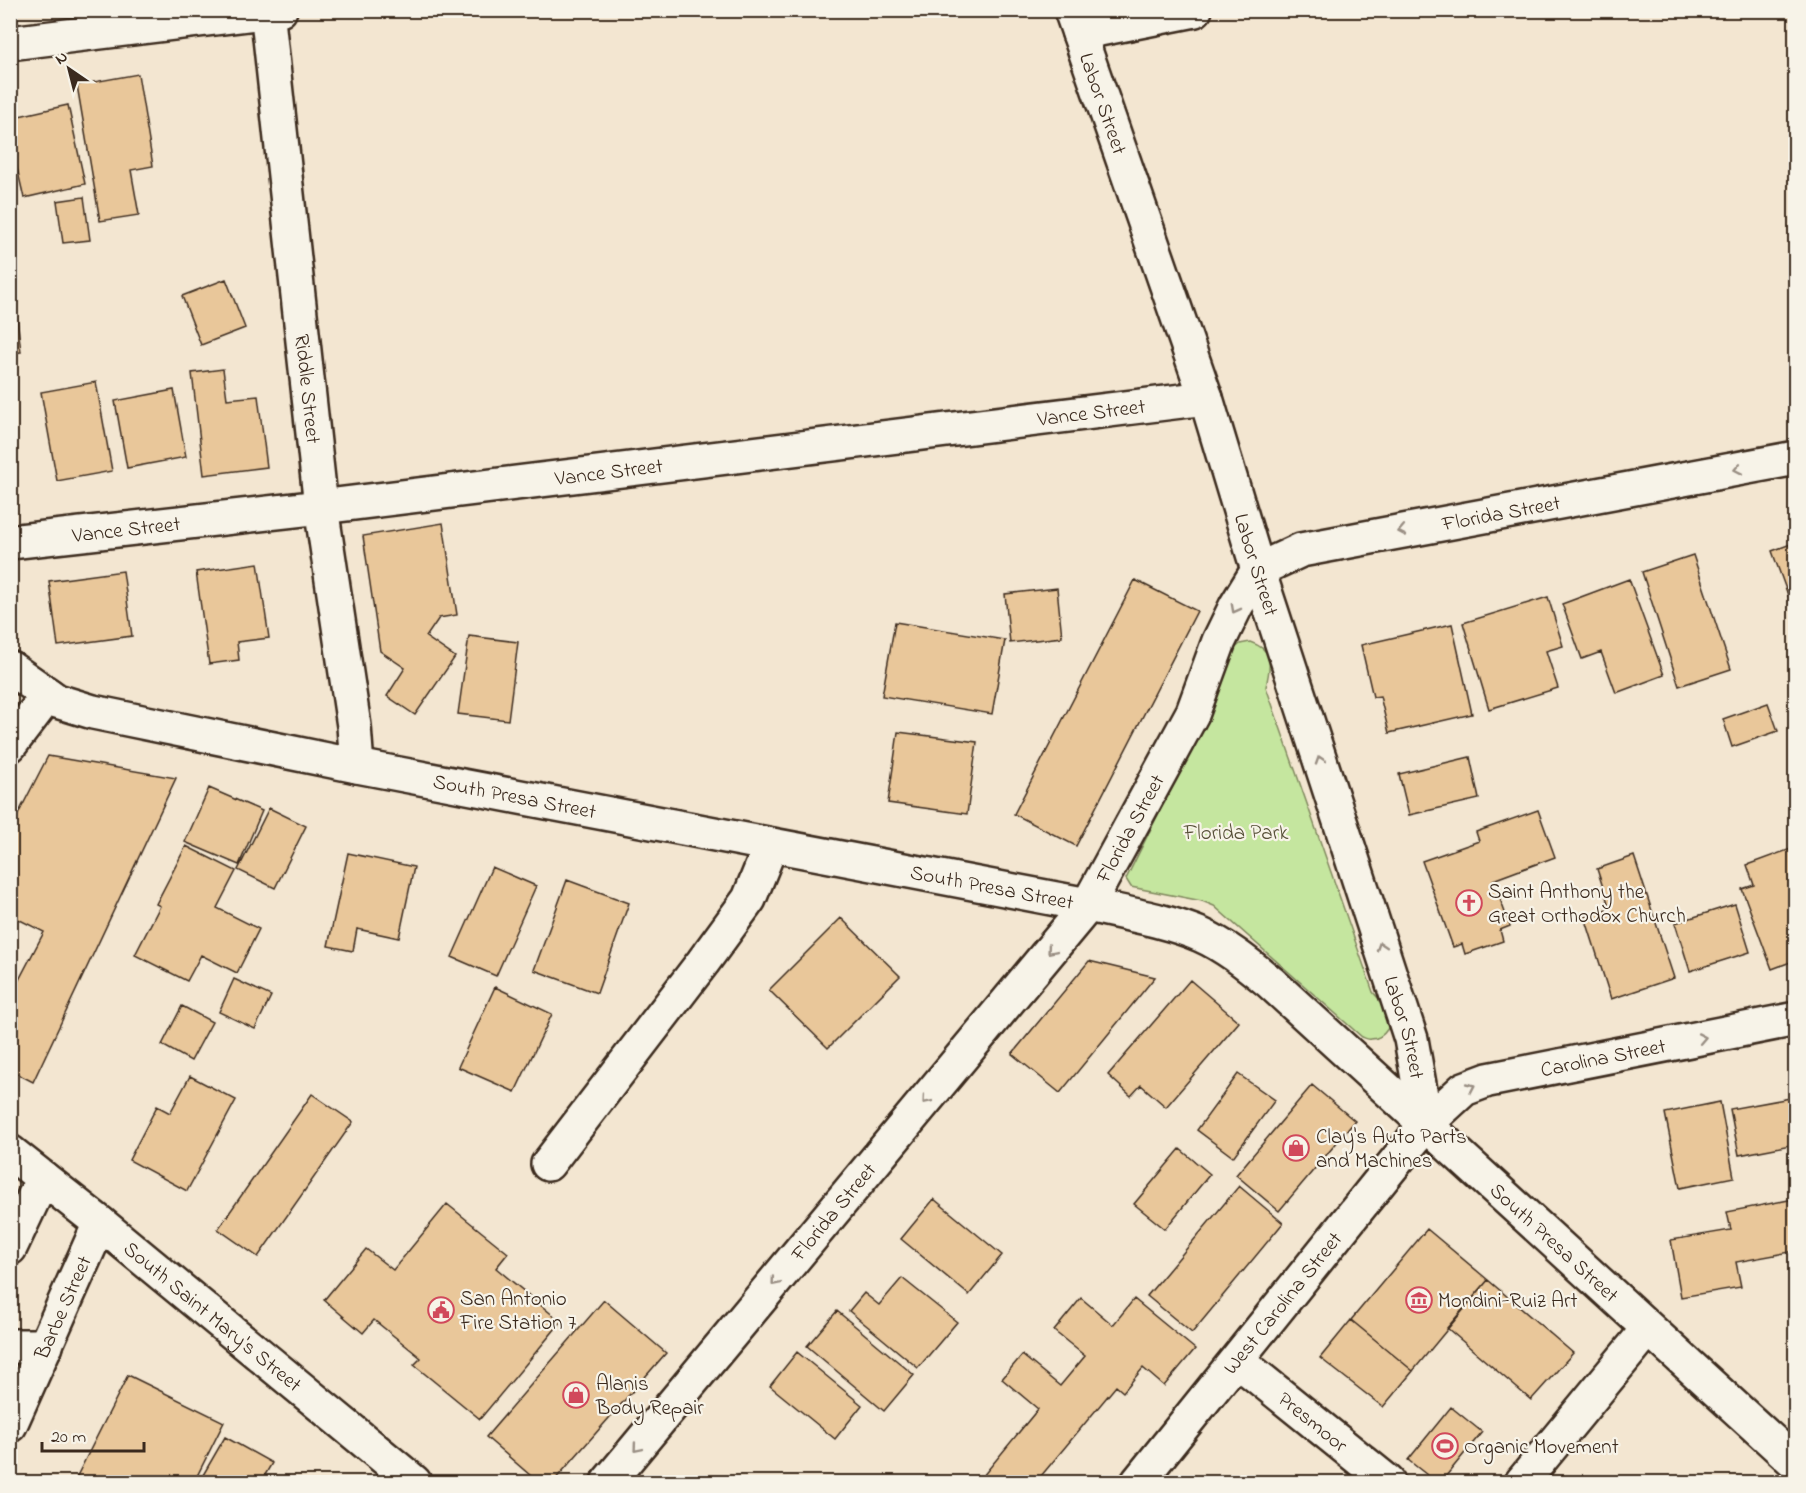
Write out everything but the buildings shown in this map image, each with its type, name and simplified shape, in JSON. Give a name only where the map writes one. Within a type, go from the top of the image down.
[{"type":"street","points":[[1075,22],[1195,10]]},
{"type":"street","points":[[10,43],[271,11]]},
{"type":"street","name":"Riddle Street","points":[[271,11],[321,507],[354,726],[357,766]]},
{"type":"street","name":"Labor Street","points":[[1075,22],[1206,398],[1258,570],[1411,1039],[1426,1124]]},
{"type":"street","name":"Vance Street","points":[[10,542],[321,507],[1206,398]]},
{"type":"street","name":"Florida Street","points":[[608,1482],[1088,905],[1193,712],[1219,641],[1236,606],[1258,570],[1301,550],[1796,458]]},
{"type":"street","name":"South Presa Street","points":[[10,668],[57,701],[93,712],[357,766],[1088,905],[1170,924],[1202,936],[1234,954],[1270,982],[1796,1463]]},
{"type":"street","points":[[10,745],[48,695]]},
{"type":"street","points":[[548,1164],[703,963],[749,899],[771,845]]},
{"type":"street","name":"Carolina Street","points":[[1426,1124],[1464,1089],[1488,1080],[1796,1019]]},
{"type":"street","name":"West Carolina Street","points":[[1138,1482],[1426,1124]]},
{"type":"street","name":"South Saint Mary's Street","points":[[10,1152],[100,1223],[414,1482]]},
{"type":"street","points":[[10,1248],[43,1178]]},
{"type":"street","name":"Barbe Street","points":[[10,1425],[100,1223]]},
{"type":"street","points":[[1522,1482],[1647,1329]]},
{"type":"street","points":[[10,1346],[46,1346]]},
{"type":"street","name":"Presmoor","points":[[1237,1360],[1388,1482]]},
{"type":"green space","name":"Florida Park","points":[[1250,642],[1268,654],[1270,665],[1266,687],[1373,992],[1388,1008],[1391,1015],[1388,1029],[1376,1038],[1362,1037],[1214,906],[1202,901],[1131,887],[1126,879],[1189,752],[1230,653],[1240,644]]},
{"type":"place","name":"Saint Anthony the Great Orthodox Church","points":[[1469,903]]},
{"type":"place","name":"Clay's Auto Parts and Machines","points":[[1296,1148]]},
{"type":"place","name":"Mondini-Ruiz Art","points":[[1419,1300]]},
{"type":"place","name":"San Antonio Fire Station 7","points":[[441,1310]]},
{"type":"place","name":"Alanis Body Repair","points":[[576,1395]]},
{"type":"place","name":"Organic Movement","points":[[1445,1446]]}]
